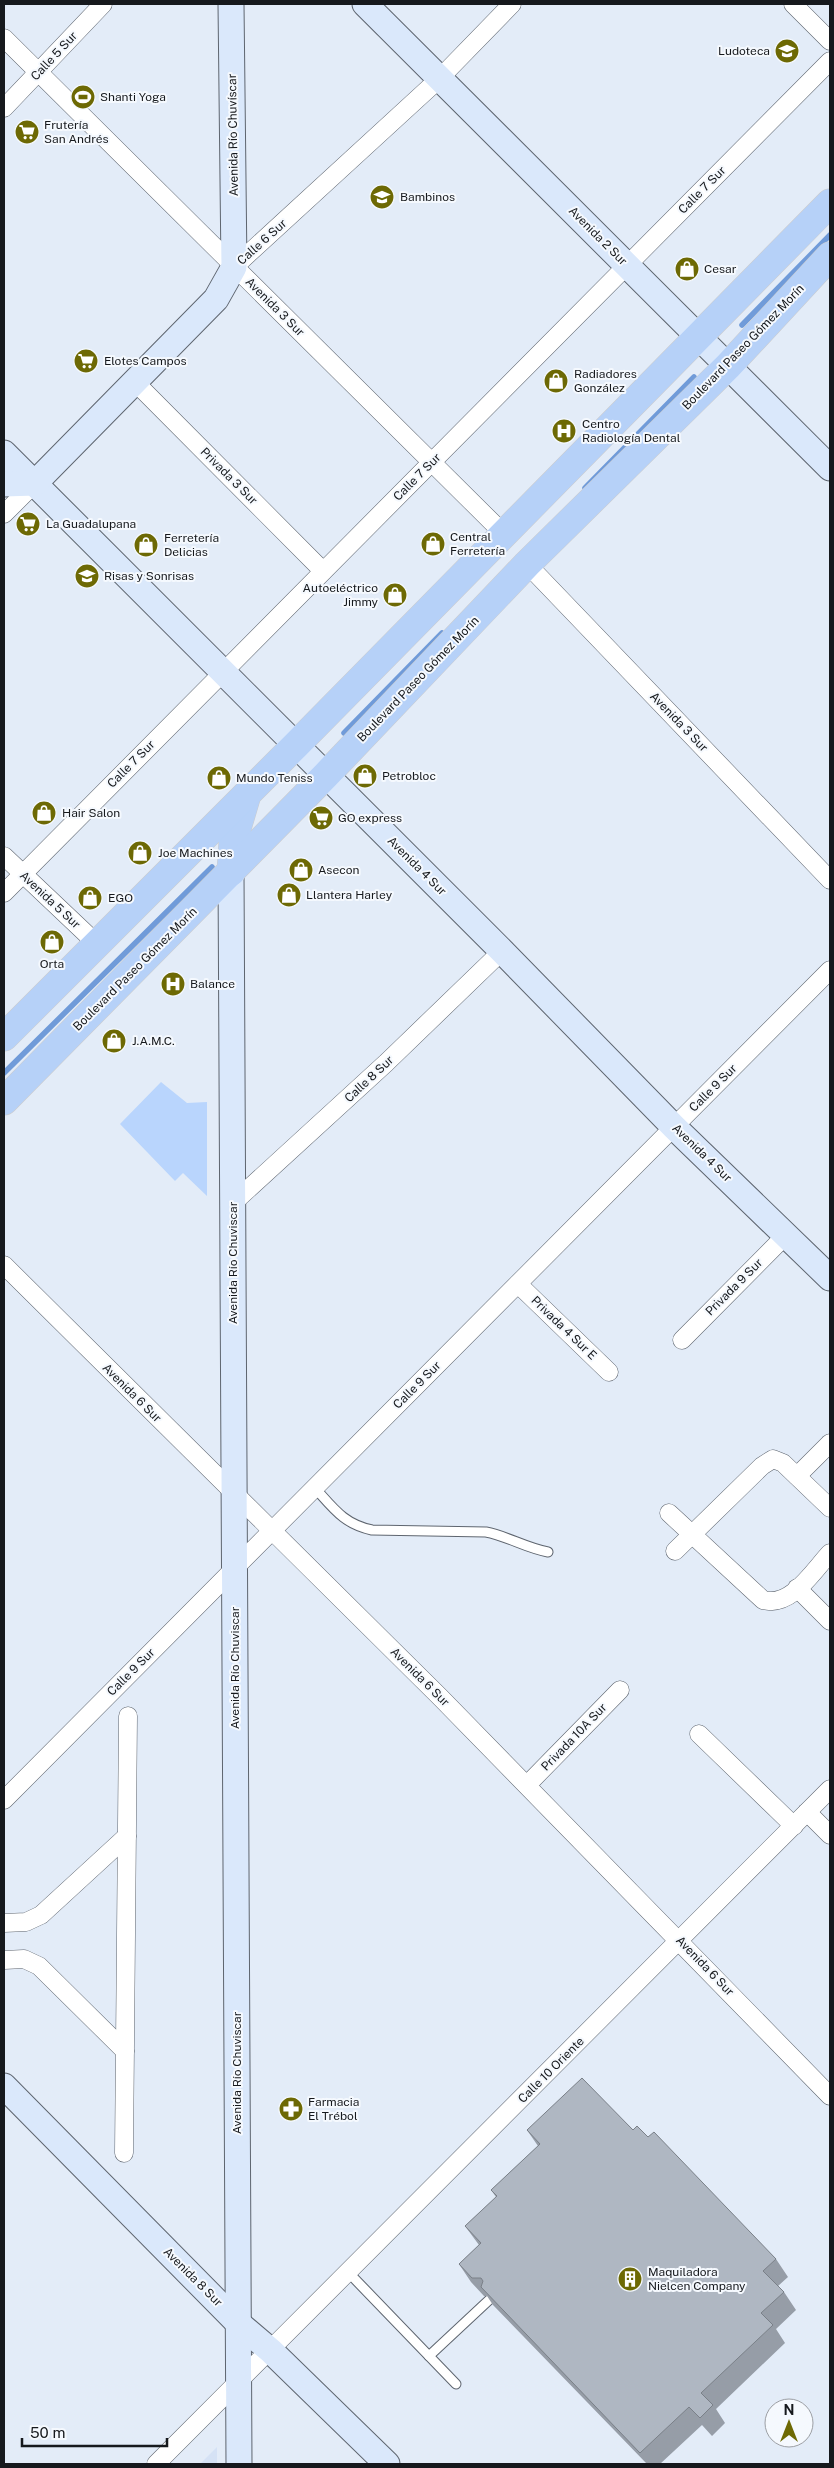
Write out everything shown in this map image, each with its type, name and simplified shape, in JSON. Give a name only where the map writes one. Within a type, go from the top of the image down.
[{"type":"main road","points":[[4,1037],[296,745],[830,203]]},
{"type":"main road","name":"Boulevard Paseo Gómez Morín","points":[[4,1101],[326,775],[527,564],[728,366],[830,256]]},
{"type":"main road","points":[[231,872],[233,842],[248,792]]},
{"type":"street","name":"Calle 5 Sur","points":[[4,108],[103,4]]},
{"type":"street","name":"Avenida Río Chuvíscar","points":[[231,4],[234,267]]},
{"type":"street","name":"Avenida 2 Sur","points":[[365,4],[830,468]]},
{"type":"street","name":"Calle 6 Sur","points":[[4,514],[216,299],[234,267],[440,78],[512,4]]},
{"type":"street","points":[[793,4],[830,40]]},
{"type":"street","name":"Avenida 3 Sur","points":[[4,38],[504,534]]},
{"type":"street","name":"Calle 7 Sur","points":[[4,893],[830,61]]},
{"type":"street","name":"Privada 3 Sur","points":[[134,381],[323,571]]},
{"type":"street","name":"Avenida 4 Sur","points":[[4,452],[222,673],[502,951],[674,1127],[830,1278]]},
{"type":"street","points":[[4,484],[36,483]]},
{"type":"street","name":"Avenida 3 Sur","points":[[527,564],[830,880]]},
{"type":"street","name":"Avenida 5 Sur","points":[[4,856],[97,944]]},
{"type":"street","name":"Avenida Río Chuviscar","points":[[231,872],[239,2464]]},
{"type":"street","name":"Calle 8 Sur","points":[[233,1204],[386,1063],[502,951]]},
{"type":"street","name":"Calle 9 Sur","points":[[4,1800],[830,970]]},
{"type":"street","name":"Privada 9 Sur","points":[[682,1340],[786,1235]]},
{"type":"street","name":"Avenida 6 Sur","points":[[4,1265],[527,1785],[830,2096]]},
{"type":"street","name":"Privada 4 Sur E","points":[[518,1284],[609,1372]]},
{"type":"street","points":[[797,1476],[830,1443]]},
{"type":"street","points":[[675,1551],[762,1466],[773,1459],[783,1463],[830,1508]]},
{"type":"street","points":[[669,1513],[763,1600],[768,1602],[781,1600],[797,1588],[830,1553]]},
{"type":"street","points":[[797,1588],[830,1621]]},
{"type":"street","name":"Privada 10A Sur","points":[[527,1785],[620,1690]]},
{"type":"street","points":[[124,2152],[128,1716]]},
{"type":"street","points":[[699,1734],[794,1826]]},
{"type":"street","name":"Calle 10 Oriente","points":[[156,2464],[349,2273],[830,1789]]},
{"type":"street","points":[[807,1812],[830,1835]]},
{"type":"street","points":[[4,1923],[26,1922],[41,1915],[126,1836]]},
{"type":"street","points":[[4,1960],[24,1959],[39,1966],[124,2051]]},
{"type":"street","name":"Avenida 8 Sur","points":[[4,2086],[238,2323],[271,2351],[387,2464]]},
{"type":"lane","points":[[315,1488],[345,1520],[356,1526],[372,1530],[486,1532],[499,1534],[532,1549],[548,1552]]},
{"type":"lane","points":[[349,2273],[456,2384]]},
{"type":"lane","points":[[429,2356],[489,2300]]},
{"type":"shaded area","points":[[161,1082],[187,1103],[207,1102],[207,1196],[183,1173],[175,1181],[120,1124]]},
{"type":"shaded area","points":[[217,2447],[217,2464],[200,2464]]},
{"type":"building","name":"Maquiladora Nielcen Company","points":[[582,2078],[633,2130],[637,2126],[648,2137],[654,2132],[776,2259],[763,2271],[784,2292],[761,2313],[773,2325],[701,2393],[713,2405],[700,2418],[689,2407],[640,2453],[481,2287],[483,2281],[481,2278],[472,2278],[459,2264],[481,2243],[465,2226],[497,2196],[491,2190],[540,2144],[527,2130]]},
{"type":"waterway","points":[[742,325],[830,235]]},
{"type":"waterway","points":[[585,488],[694,377]]},
{"type":"waterway","points":[[344,733],[442,633]]},
{"type":"waterway","points":[[4,1073],[212,867]]},
{"type":"place","name":"Ludoteca","points":[[787,51]]},
{"type":"place","name":"Shanti Yoga","points":[[83,97]]},
{"type":"place","name":"Frutería San Andrés","points":[[27,132]]},
{"type":"place","name":"Bambinos","points":[[382,197]]},
{"type":"place","name":"Cesar","points":[[687,269]]},
{"type":"place","name":"Elotes Campos","points":[[86,361]]},
{"type":"place","name":"Radiadores González","points":[[556,381]]},
{"type":"place","name":"Centro Radiología Dental","points":[[564,431]]},
{"type":"place","name":"La Guadalupana","points":[[28,524]]},
{"type":"place","name":"Central Ferretería","points":[[433,544]]},
{"type":"place","name":"Ferretería Delicias","points":[[146,545]]},
{"type":"place","name":"Risas y Sonrisas","points":[[87,576]]},
{"type":"place","name":"Autoeléctrico Jimmy","points":[[395,595]]},
{"type":"place","name":"Petrobloc","points":[[365,776]]},
{"type":"place","name":"Mundo Teniss","points":[[219,778]]},
{"type":"place","name":"Hair Salon","points":[[44,813]]},
{"type":"place","name":"GO express","points":[[321,818]]},
{"type":"place","name":"Joe Machines","points":[[140,853]]},
{"type":"place","name":"Asecon","points":[[301,870]]},
{"type":"place","name":"Llantera Harley","points":[[289,895]]},
{"type":"place","name":"EGO","points":[[90,898]]},
{"type":"place","name":"Orta","points":[[52,942]]},
{"type":"place","name":"Balance","points":[[173,984]]},
{"type":"place","name":"J.A.M.C.","points":[[114,1041]]},
{"type":"place","name":"Farmacia El Trébol","points":[[291,2109]]},
{"type":"place","name":"Maquiladora Nielcen Company","points":[[630,2279]]}]
